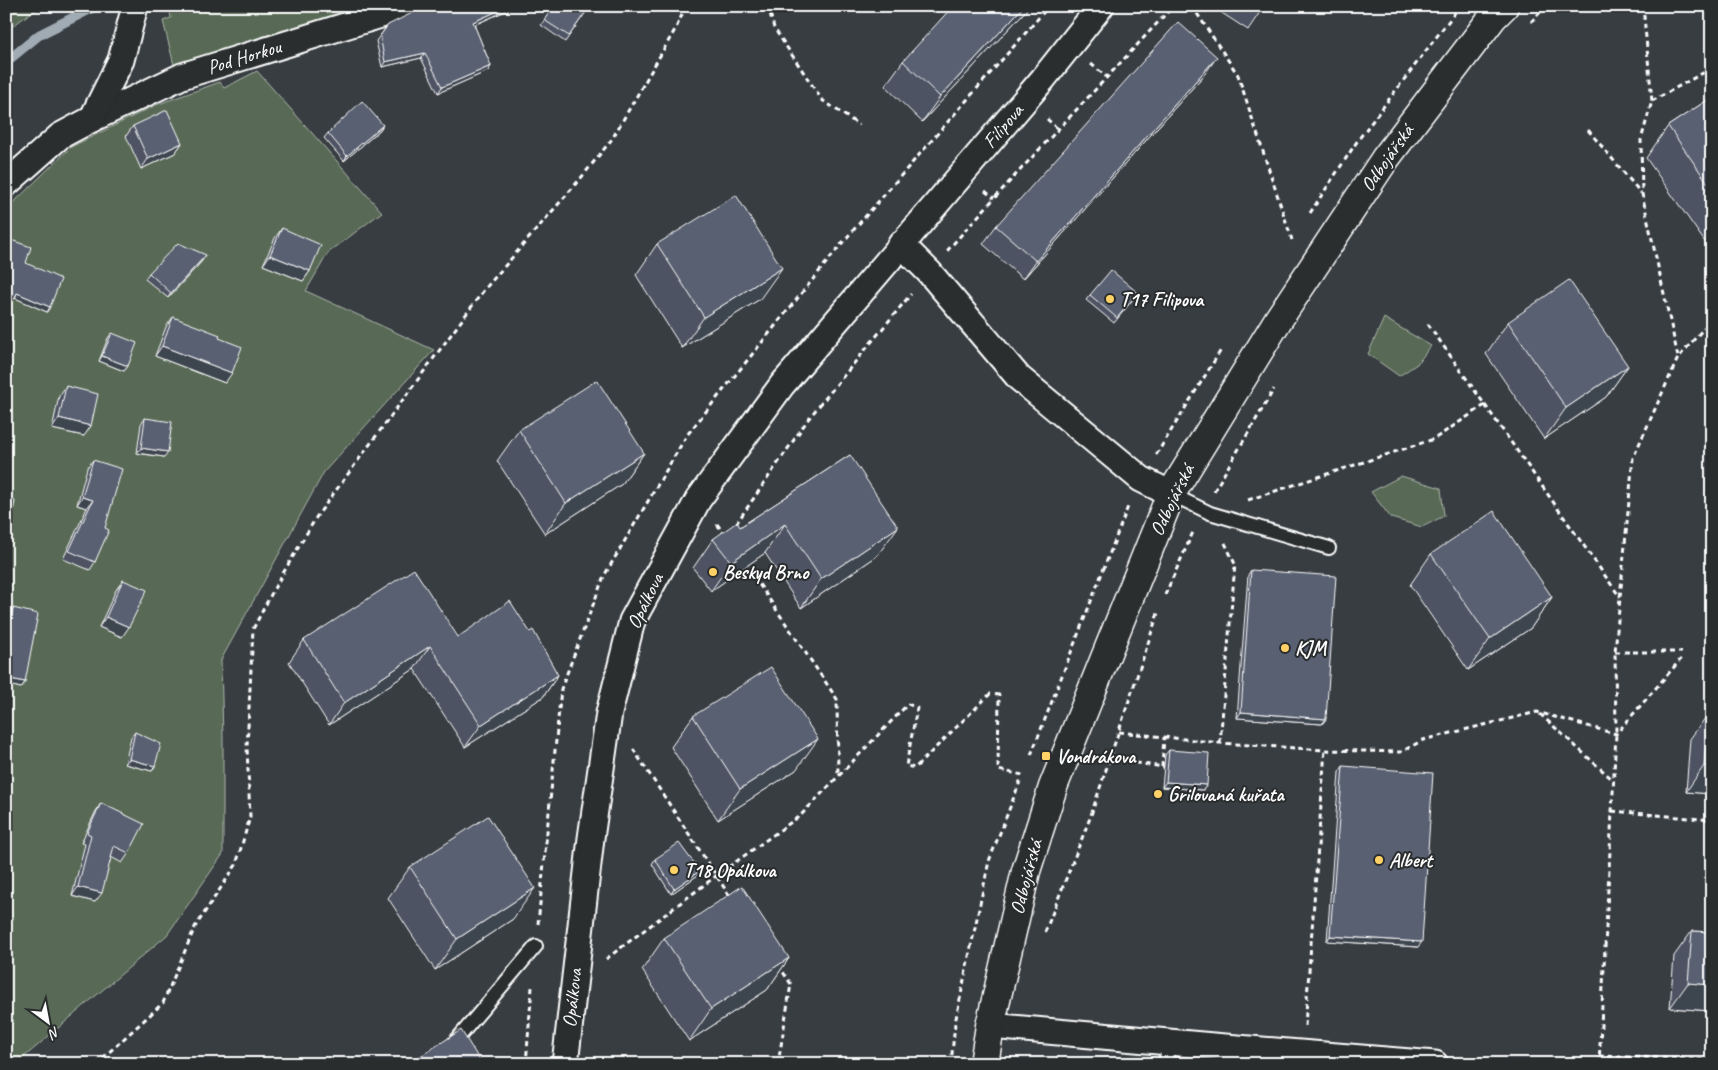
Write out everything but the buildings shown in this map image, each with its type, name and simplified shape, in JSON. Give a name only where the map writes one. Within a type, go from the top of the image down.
[{"type":"street","name":"Pod Horkou","points":[[6,184],[60,136],[182,76],[384,14],[401,6]]},
{"type":"street","name":"Filipova","points":[[901,244],[1043,79],[1102,6]]},
{"type":"street","name":"Odbojářská","points":[[984,1064],[990,1026],[1026,871],[1053,787],[1171,494],[1278,320],[1385,159],[1493,17],[1504,6]]},
{"type":"street","points":[[92,119],[121,60],[135,8]]},
{"type":"street","points":[[901,244],[929,272],[1018,378],[1140,479],[1171,494]]},
{"type":"street","name":"Opálkova","points":[[565,1064],[591,838],[609,713],[632,621],[698,500],[782,386],[901,244]]},
{"type":"street","points":[[990,1026],[1167,1053],[1303,1053],[1435,1064]]},
{"type":"lane","points":[[1171,494],[1206,511],[1330,548]]},
{"type":"lane","points":[[463,1064],[452,1044],[536,946]]},
{"type":"path","points":[[96,1064],[164,1003],[195,927],[236,865],[250,818],[247,748],[253,629],[276,585],[317,516],[484,290],[581,178],[612,139],[676,28],[686,6]]},
{"type":"path","points":[[768,6],[774,28],[822,100],[859,125]]},
{"type":"path","points":[[872,210],[1049,6]]},
{"type":"path","points":[[1192,6],[1238,75],[1292,240]]},
{"type":"path","points":[[1527,27],[1546,6]]},
{"type":"path","points":[[1643,6],[1652,101],[1641,140],[1642,194],[1678,358]]},
{"type":"path","points":[[1652,101],[1712,68]]},
{"type":"path","points":[[1588,130],[1642,194]]},
{"type":"path","points":[[982,188],[994,198]]},
{"type":"path","points":[[1599,1064],[1616,734],[1615,652],[1633,458],[1678,358],[1712,319]]},
{"type":"path","points":[[1428,324],[1620,597]]},
{"type":"path","points":[[1164,598],[1206,511],[1278,381]]},
{"type":"path","points":[[1206,511],[1434,439],[1485,405]]},
{"type":"path","points":[[698,500],[727,536]]},
{"type":"path","points":[[1206,511],[1235,564],[1220,742]]},
{"type":"path","points":[[744,561],[837,699],[838,776]]},
{"type":"path","points":[[1042,938],[1090,818],[1160,607]]},
{"type":"path","points":[[1615,652],[1682,652]]},
{"type":"path","points":[[1616,734],[1681,659]]},
{"type":"path","points":[[573,984],[716,876],[801,816],[908,704],[917,708],[906,766],[915,768],[990,694],[999,695],[998,770],[1023,776]]},
{"type":"path","points":[[1119,732],[1326,750],[1401,752],[1423,740],[1537,712],[1616,734]]},
{"type":"path","points":[[1537,712],[1614,780]]},
{"type":"path","points":[[609,713],[732,899]]},
{"type":"path","points":[[1109,759],[1163,767],[1164,737]]},
{"type":"path","points":[[1303,1053],[1326,750]]},
{"type":"path","points":[[1612,811],[1712,820]]},
{"type":"path","points":[[775,961],[791,984],[778,1064]]},
{"type":"path","points":[[1599,1056],[1712,1060]]},
{"type":"green space","points":[[6,6],[44,6],[29,14],[6,31]]},
{"type":"green space","points":[[169,6],[360,6],[175,69],[163,21],[171,18]]},
{"type":"green space","points":[[257,71],[382,212],[328,253],[306,291],[434,350],[324,472],[221,660],[223,854],[167,935],[16,1064],[6,1064],[6,212],[71,147],[156,105],[220,82],[224,88]]},
{"type":"green space","points":[[1384,318],[1431,346],[1417,364],[1399,376],[1368,354]]},
{"type":"green space","points":[[1401,476],[1441,488],[1444,516],[1422,527],[1391,518],[1371,492]]},
{"type":"waterway","points":[[6,62],[39,35],[96,6]]},
{"type":"place","name":"T17 Filipova","points":[[1110,299]]},
{"type":"place","name":"Beskyd Brno","points":[[713,572]]},
{"type":"place","name":"KJM","points":[[1285,648]]},
{"type":"place","name":"Vondrákova","points":[[1046,756]]},
{"type":"place","name":"Grilovaná kuřata","points":[[1158,794]]},
{"type":"place","name":"Albert","points":[[1379,860]]},
{"type":"place","name":"T18 Opálkova","points":[[674,870]]}]
